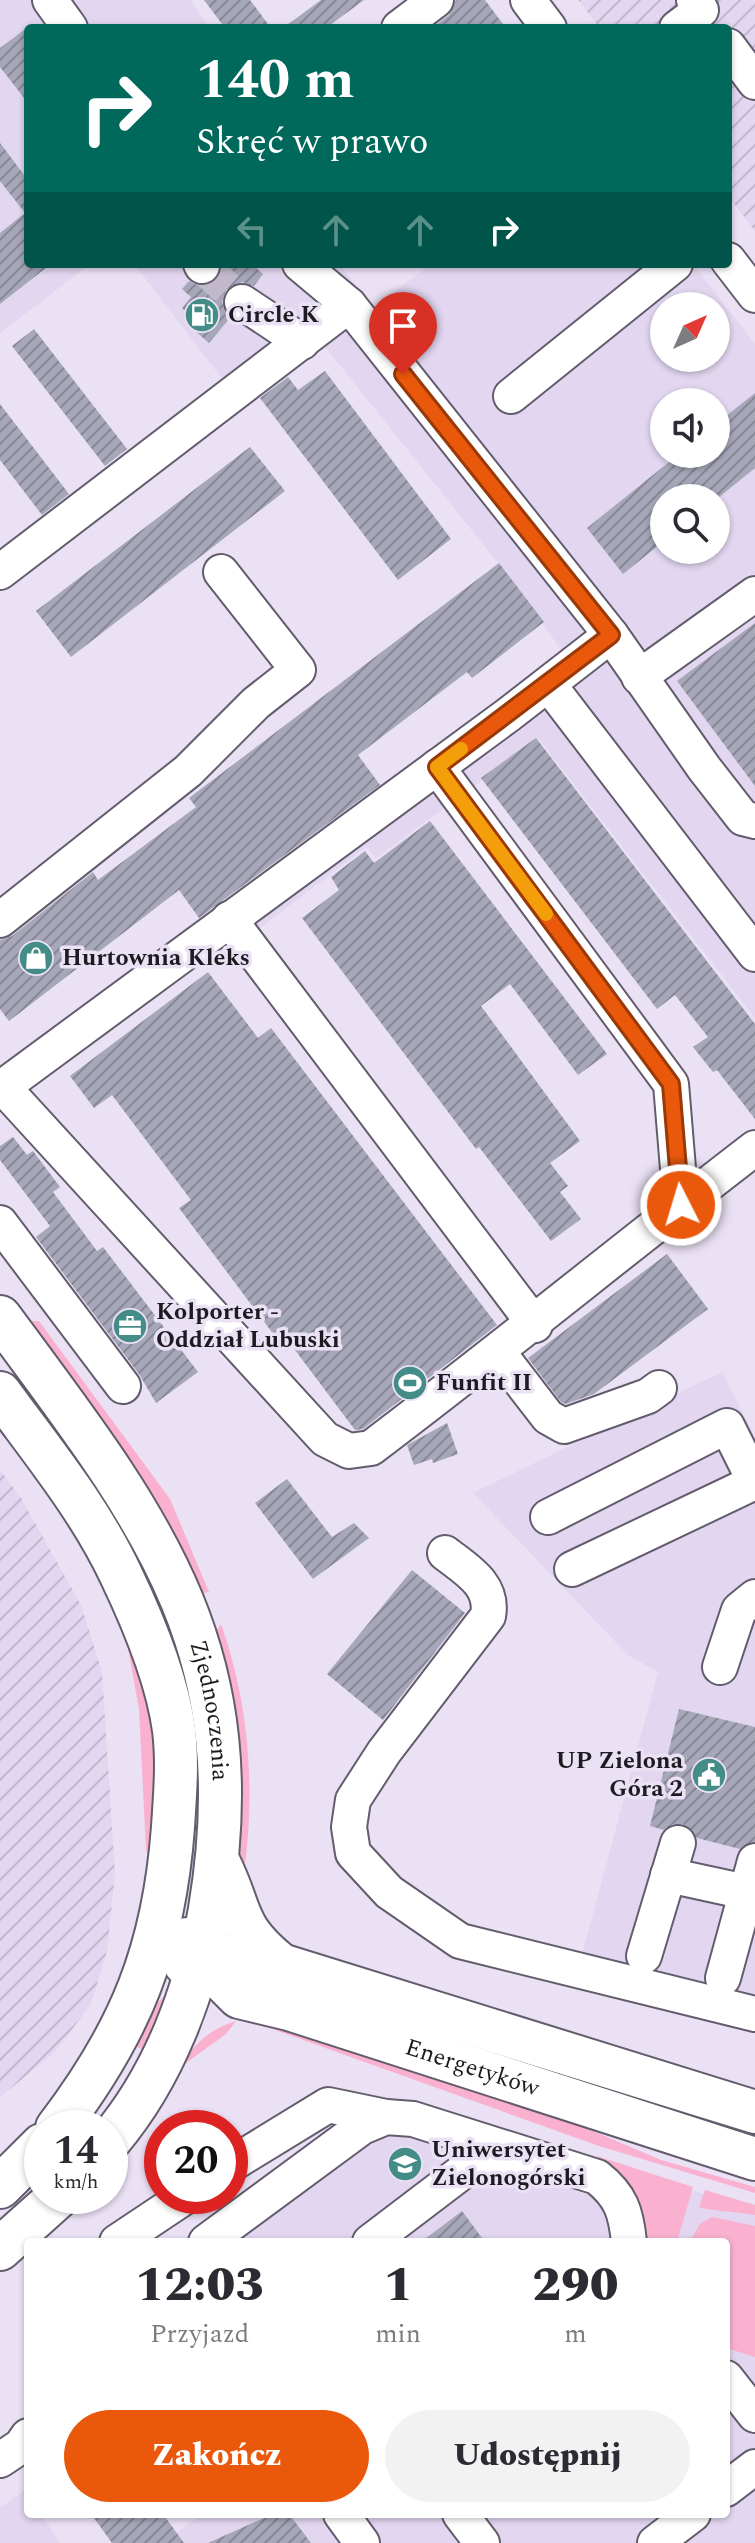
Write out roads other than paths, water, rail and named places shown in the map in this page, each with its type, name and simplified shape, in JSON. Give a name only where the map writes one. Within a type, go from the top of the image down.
[{"type":"main road","name":"Zjednoczenia","points":[[0,1317],[111,1468],[153,1535],[187,1607],[204,1657],[216,1712],[221,1802],[218,1859],[201,1959],[170,2043],[128,2111]]},
{"type":"main road","name":"Zjednoczenia","points":[[0,1393],[84,1508],[121,1574],[151,1645],[174,1728],[176,1768],[169,1885],[149,1967],[130,2012],[71,2110]]},
{"type":"main road","points":[[218,1859],[239,1919],[263,1952],[281,1965]]},
{"type":"main road","points":[[169,1885],[188,1941],[201,1959],[239,1997],[193,2013],[170,2043]]},
{"type":"main road","name":"Energetyków","points":[[130,2012],[173,1970],[201,1959],[222,1956],[281,1965],[755,2112]]},
{"type":"main road","name":"Energetyków","points":[[239,1997],[289,2009],[755,2159]]},
{"type":"main road","points":[[0,2187],[24,2163]]},
{"type":"main road","points":[[0,2249],[39,2214]]},
{"type":"street","points":[[50,0],[67,24]]},
{"type":"street","points":[[404,24],[436,0]]},
{"type":"street","points":[[528,0],[546,24]]},
{"type":"street","points":[[732,51],[755,82]]},
{"type":"street","points":[[732,265],[755,295]]},
{"type":"street","points":[[305,268],[349,305],[611,635],[743,818],[755,821]]},
{"type":"street","points":[[511,396],[670,268]]},
{"type":"street","points":[[242,302],[302,342]]},
{"type":"street","points":[[0,572],[349,305]]},
{"type":"street","points":[[0,920],[188,771],[256,703],[298,670],[221,572]]},
{"type":"street","points":[[639,677],[755,594]]},
{"type":"street","points":[[611,635],[549,685],[1,1088],[325,1439],[349,1451],[371,1448],[535,1325],[588,1275],[755,1148]]},
{"type":"street","points":[[549,685],[755,954]]},
{"type":"street","points":[[437,767],[671,1084],[681,1205]]},
{"type":"street","points":[[229,919],[535,1325]]},
{"type":"street","points":[[0,1223],[123,1386]]},
{"type":"street","points":[[498,1352],[548,1417],[564,1426],[648,1396],[659,1388]]},
{"type":"street","points":[[548,1517],[727,1426],[755,1482],[572,1569]]},
{"type":"street","points":[[445,1553],[480,1580],[490,1603],[488,1616],[384,1752],[353,1800],[349,1827],[353,1853],[389,1892],[460,1941],[755,2014]]},
{"type":"street","points":[[720,1667],[739,1610],[755,1597]]},
{"type":"street","points":[[644,1956],[673,1859],[752,1883],[723,1978]]},
{"type":"street","points":[[248,2154],[328,2105],[386,2117],[413,2119],[597,2177],[614,2191],[626,2212],[629,2238]]},
{"type":"street","points":[[211,2238],[362,2127],[386,2117]]},
{"type":"street","points":[[375,2238],[466,2169],[492,2157],[533,2157]]},
{"type":"street","points":[[123,2238],[159,2214]]},
{"type":"street","points":[[730,2362],[755,2366]]},
{"type":"street","points":[[730,2383],[755,2415]]},
{"type":"street","points":[[0,2460],[24,2442]]},
{"type":"street","points":[[730,2486],[755,2467]]},
{"type":"street","points":[[344,2518],[362,2543]]},
{"type":"street","points":[[463,2518],[482,2543]]},
{"type":"street","points":[[655,2543],[688,2518]]},
{"type":"tunnel","points":[[204,268],[242,302]]},
{"type":"place","name":"Circle K","points":[[202,315]]},
{"type":"place","name":"Hurtownia Kleks","points":[[36,958]]},
{"type":"place","name":"Kolporter - Oddział Lubuski","points":[[130,1326]]},
{"type":"place","name":"Funfit II","points":[[410,1383]]},
{"type":"place","name":"UP Zielona Góra 2","points":[[709,1775]]},
{"type":"place","name":"Uniwersytet Zielonogórski","points":[[405,2164]]}]
